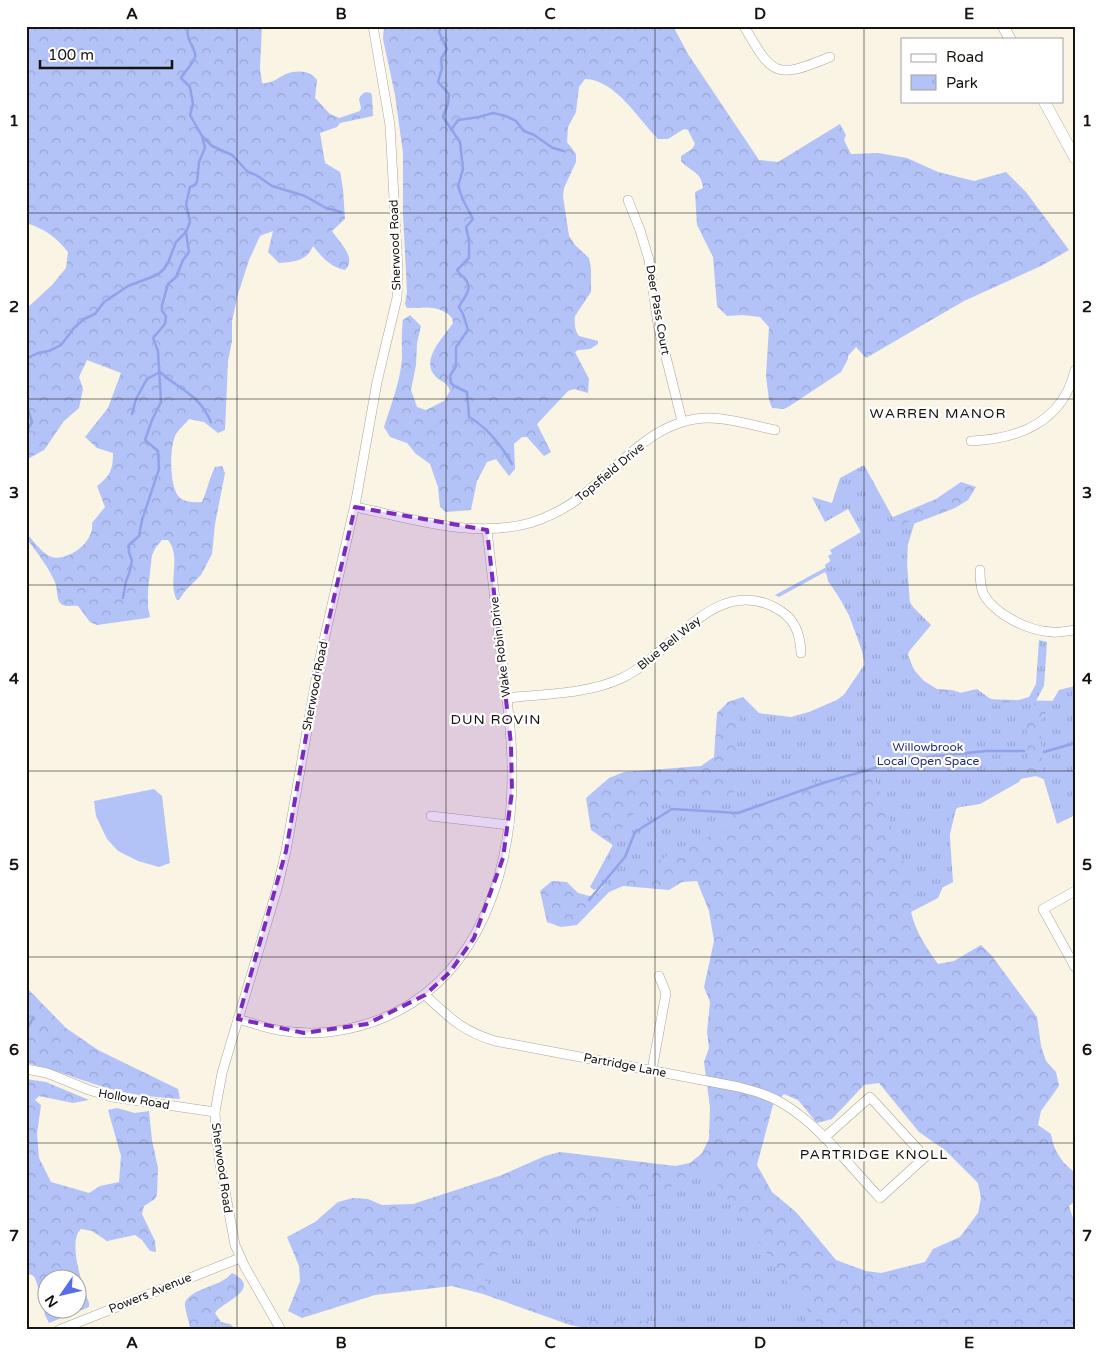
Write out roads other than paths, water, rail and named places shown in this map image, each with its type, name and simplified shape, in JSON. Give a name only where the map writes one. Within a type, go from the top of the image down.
[{"type":"street","name":"Sherwood Road","points":[[281,1330],[240,1258],[232,1231],[216,1133],[215,1112],[222,1073],[286,851],[317,670],[354,507],[373,403],[393,318],[398,286],[390,125],[373,26]]},
{"type":"street","points":[[744,26],[761,55],[771,66],[778,69],[791,72],[830,57]]},
{"type":"street","points":[[1003,26],[1009,38]]},
{"type":"street","points":[[1045,102],[1075,158]]},
{"type":"street","name":"Deer Pass Court","points":[[628,200],[649,260],[658,325],[682,421]]},
{"type":"street","points":[[971,441],[996,440],[1009,437],[1051,414],[1067,392],[1075,370]]},
{"type":"street","name":"Topsfield Drive","points":[[354,507],[458,528],[487,530],[503,528],[531,522],[569,506],[644,442],[667,427],[682,421],[708,418],[720,419],[776,430]]},
{"type":"street","name":"Wake Robin Drive","points":[[238,1019],[278,1030],[323,1033],[367,1024],[386,1017],[425,995],[450,972],[474,938],[494,889],[503,858],[509,826],[512,769],[487,530]]},
{"type":"street","points":[[980,570],[980,581],[984,593],[990,602],[1010,618],[1036,630],[1052,632],[1075,630]]},
{"type":"street","name":"Blue Bell Way","points":[[506,698],[588,688],[622,679],[650,661],[713,608],[738,600],[752,599],[764,602],[788,616],[800,636],[801,652]]},
{"type":"street","points":[[432,816],[509,826]]},
{"type":"street","points":[[1075,891],[1043,909],[1075,967]]},
{"type":"street","points":[[652,1070],[666,993],[659,976]]},
{"type":"street","name":"Partridge Lane","points":[[425,995],[453,1021],[466,1030],[495,1041],[738,1086],[769,1096],[810,1123],[824,1138],[880,1198],[925,1157],[870,1097],[824,1138]]},
{"type":"street","name":"Hollow Road","points":[[26,1069],[47,1073],[89,1090],[112,1096],[215,1112]]},
{"type":"street","name":"Powers Avenue","points":[[59,1330],[240,1258]]},
{"type":"waterway","points":[[188,26],[188,36],[195,57],[181,78],[190,87],[193,104],[190,115],[202,136],[212,146],[232,155],[248,172],[272,186],[305,196],[326,208],[341,212]]},
{"type":"waterway","points":[[441,26],[439,32],[447,49],[441,59],[442,68],[438,82],[449,94],[448,104],[443,117],[460,142],[463,169],[458,186],[473,219],[466,227],[469,240],[469,258],[457,270],[468,284],[467,294],[459,307],[468,330],[456,347],[456,366],[450,376],[451,383],[467,392],[469,417],[494,437],[512,464]]},
{"type":"waterway","points":[[451,130],[458,120],[493,113],[516,121],[524,131],[534,135],[553,148],[564,151]]},
{"type":"waterway","points":[[26,359],[61,345],[74,328],[84,319],[95,314],[104,302],[128,286],[157,275],[164,269],[176,242],[186,232],[190,222],[186,204],[190,187],[197,182],[199,162],[205,148],[202,136]]},
{"type":"waterway","points":[[123,598],[132,561],[129,545],[139,536],[142,520],[159,469],[158,451],[145,440],[161,402],[158,351],[153,338],[165,324],[166,316],[162,311],[162,305],[168,284],[176,277],[183,260],[189,252],[186,232]]},
{"type":"waterway","points":[[160,372],[195,399],[211,422]]},
{"type":"waterway","points":[[132,414],[136,399],[147,379],[160,372]]},
{"type":"waterway","points":[[26,404],[32,422],[26,433]]},
{"type":"waterway","points":[[1044,752],[1075,743]]},
{"type":"waterway","points":[[589,900],[625,857],[635,832],[672,809],[738,813],[823,783],[878,767],[928,757],[986,751],[1024,751]]},
{"type":"waterway","points":[[26,1031],[33,1018]]},
{"type":"district","name":"WARREN MANOR","points":[[938,413]]},
{"type":"district","name":"DUN ROVIN","points":[[496,719]]},
{"type":"district","name":"PARTRIDGE KNOLL","points":[[874,1154]]},
{"type":"park label","name":"Willowbrook Local Open Space","points":[[928,754]]}]
